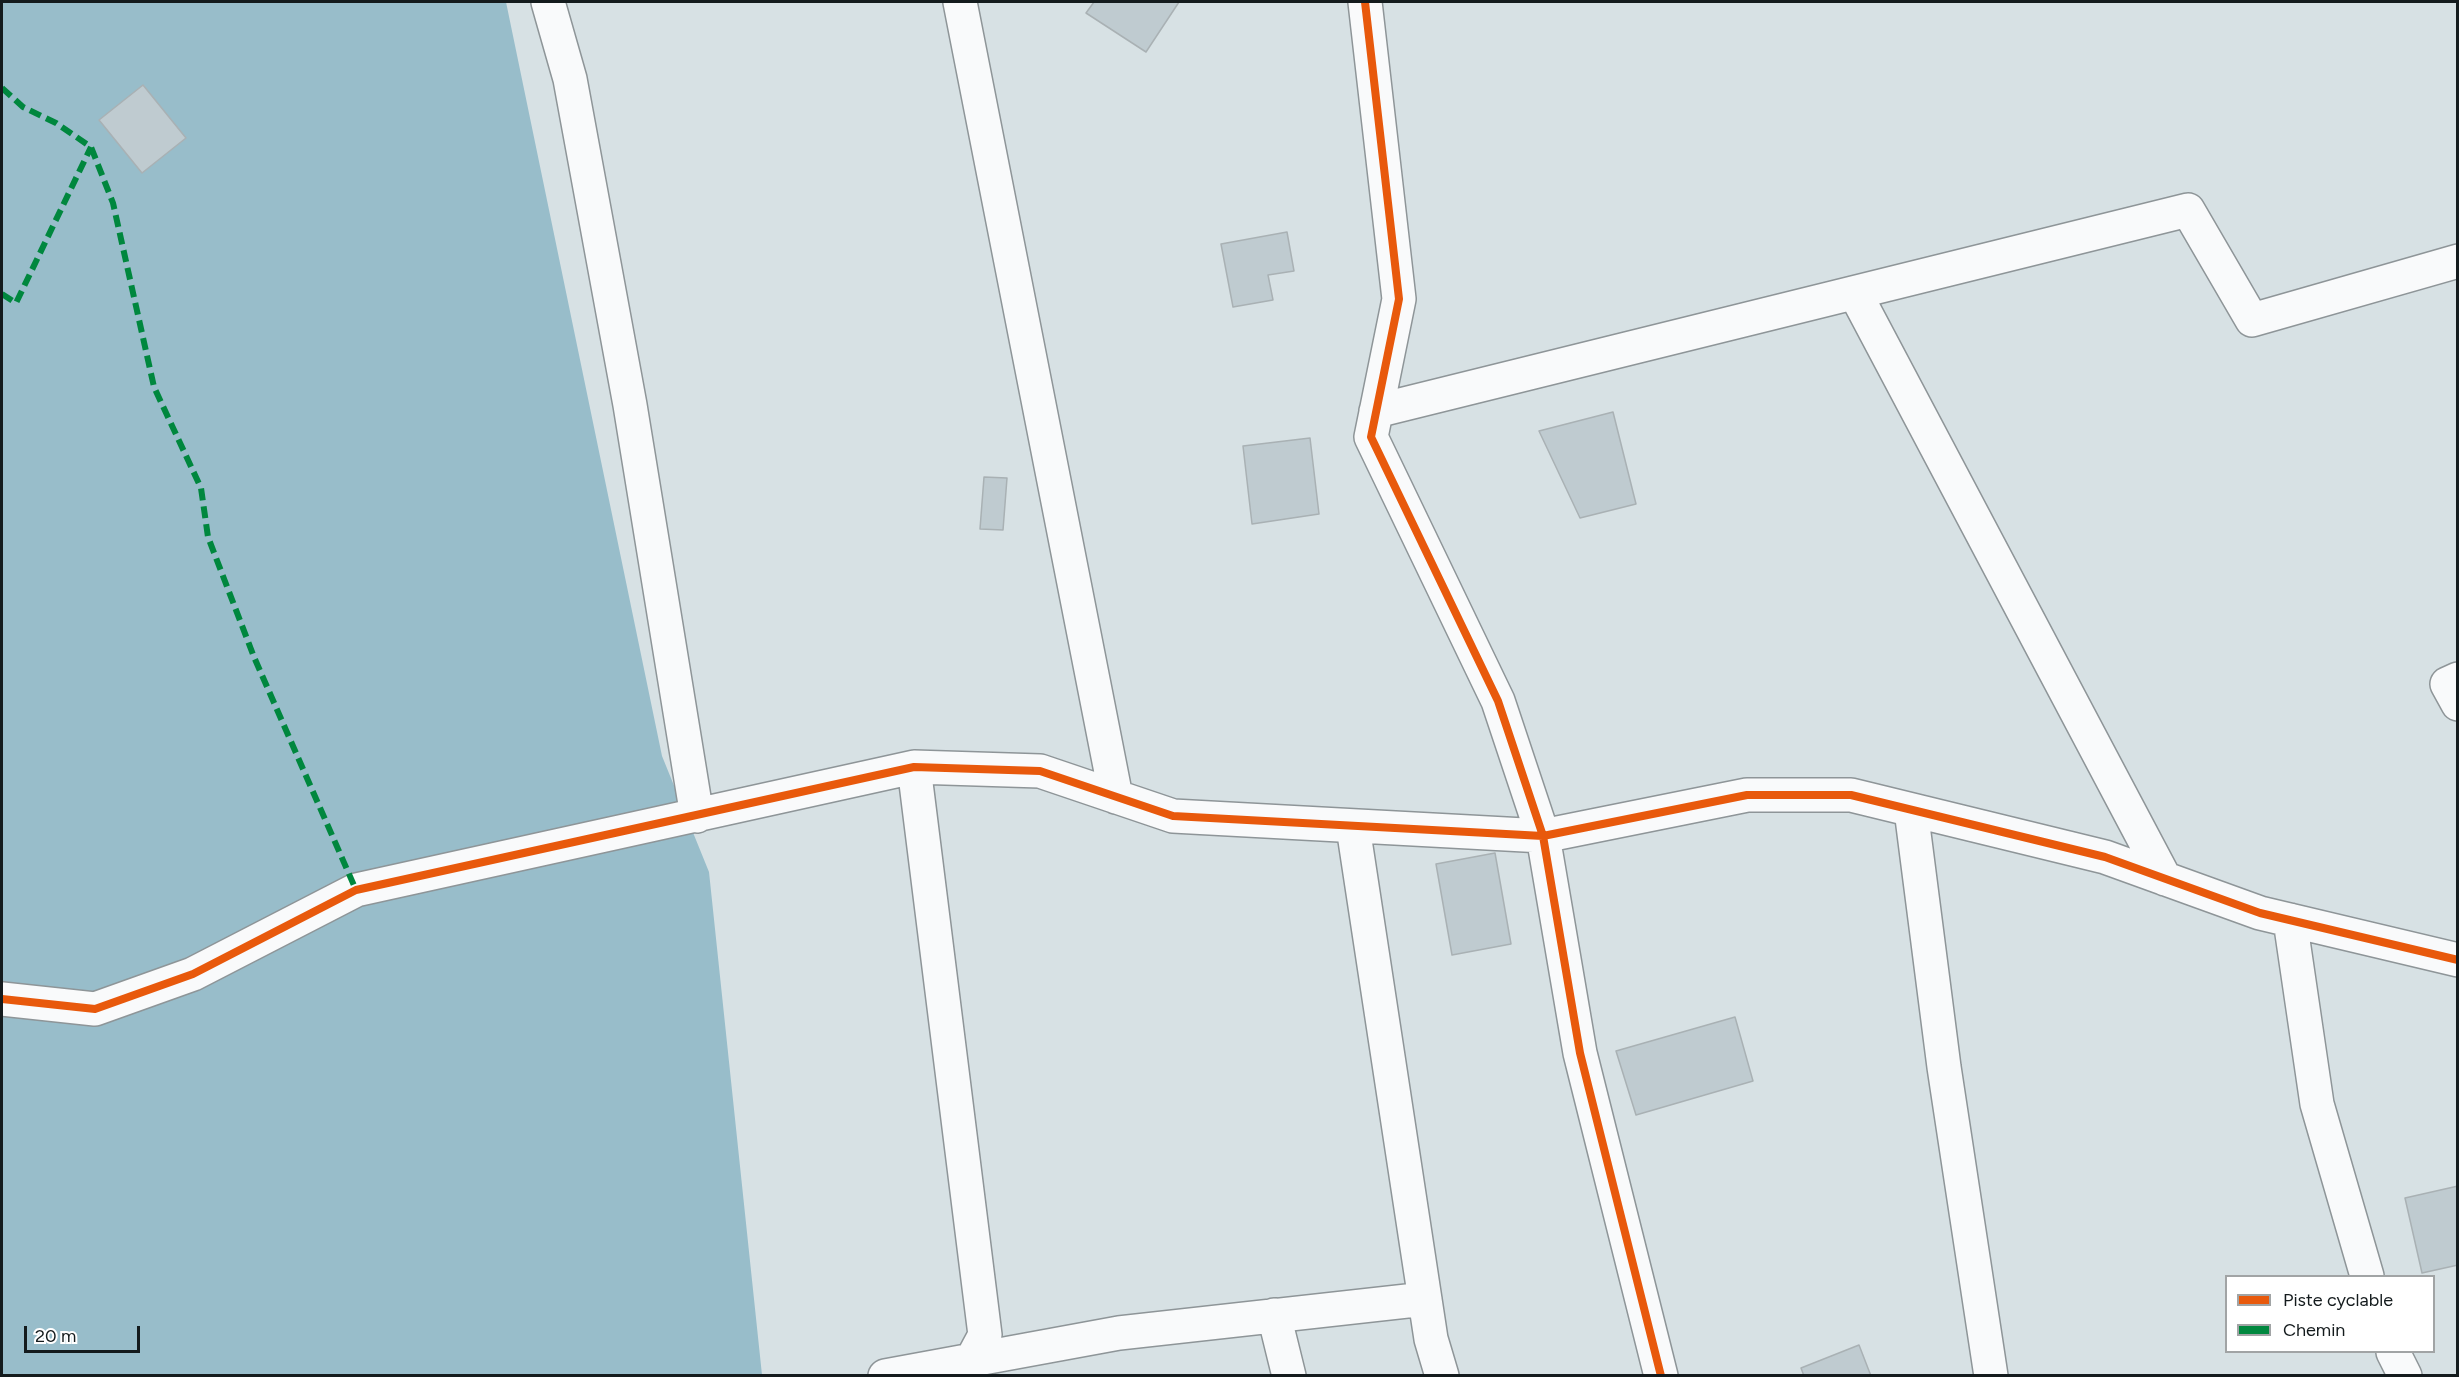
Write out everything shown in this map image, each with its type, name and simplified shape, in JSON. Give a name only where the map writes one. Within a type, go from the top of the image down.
[{"type":"street","points":[[548,2],[570,79],[630,405],[697,816]]},
{"type":"street","points":[[960,2],[1116,797]]},
{"type":"street","points":[[1365,2],[1399,299],[1371,437],[1498,701],[1543,836],[1580,1053],[1661,1376]]},
{"type":"street","points":[[1376,411],[2188,210],[2252,320],[2457,261]]},
{"type":"street","points":[[1855,292],[2165,879]]},
{"type":"street","points":[[2457,679],[2447,684],[2457,704]]},
{"type":"street","points":[[914,766],[985,1335],[967,1367]]},
{"type":"street","points":[[2,999],[95,1009],[193,974],[356,890],[914,766],[1040,771],[1173,816],[1543,836],[1747,795],[1851,795],[2105,857],[2260,913],[2457,960]]},
{"type":"street","points":[[1911,810],[1944,1067],[1991,1376]]},
{"type":"street","points":[[1353,827],[1431,1339],[1442,1376]]},
{"type":"street","points":[[2290,920],[2317,1104],[2367,1275]]},
{"type":"street","points":[[885,1376],[967,1367],[1119,1333],[1425,1299]]},
{"type":"street","points":[[1274,1316],[1289,1376]]},
{"type":"street","points":[[2393,1353],[2404,1376]]},
{"type":"water","points":[[2,2],[506,2],[662,756],[709,872],[762,1375],[2,1376]]},
{"type":"building","points":[[1094,2],[1179,2],[1146,52],[1086,13]]},
{"type":"building","points":[[143,85],[186,138],[142,173],[99,120]]},
{"type":"building","points":[[1287,232],[1294,271],[1268,275],[1273,300],[1233,307],[1221,244]]},
{"type":"building","points":[[1613,412],[1636,504],[1580,518],[1539,431]]},
{"type":"building","points":[[1310,438],[1319,514],[1252,524],[1243,446]]},
{"type":"building","points":[[984,477],[1007,478],[1003,530],[980,529]]},
{"type":"building","points":[[1495,853],[1511,944],[1452,955],[1436,864]]},
{"type":"building","points":[[1735,1017],[1753,1081],[1636,1115],[1616,1051]]},
{"type":"building","points":[[2458,1186],[2458,1265],[2422,1273],[2405,1198]]},
{"type":"building","points":[[1859,1345],[1871,1376],[1804,1376],[1801,1368]]},
{"type":"marked path","points":[[2,88],[23,107],[56,123],[91,147],[113,203],[154,387],[201,488],[208,537],[254,657],[356,890]]},
{"type":"marked path","points":[[2,294],[16,303],[91,147]]},
{"type":"cycle path","points":[[1365,2],[1399,299],[1371,437],[1498,701],[1543,836],[1580,1053],[1661,1376]]},
{"type":"cycle path","points":[[2,999],[95,1009],[193,974],[356,890],[914,767],[1040,771],[1173,816],[1543,836],[1747,795],[1851,795],[2105,857],[2260,913],[2458,960]]}]
